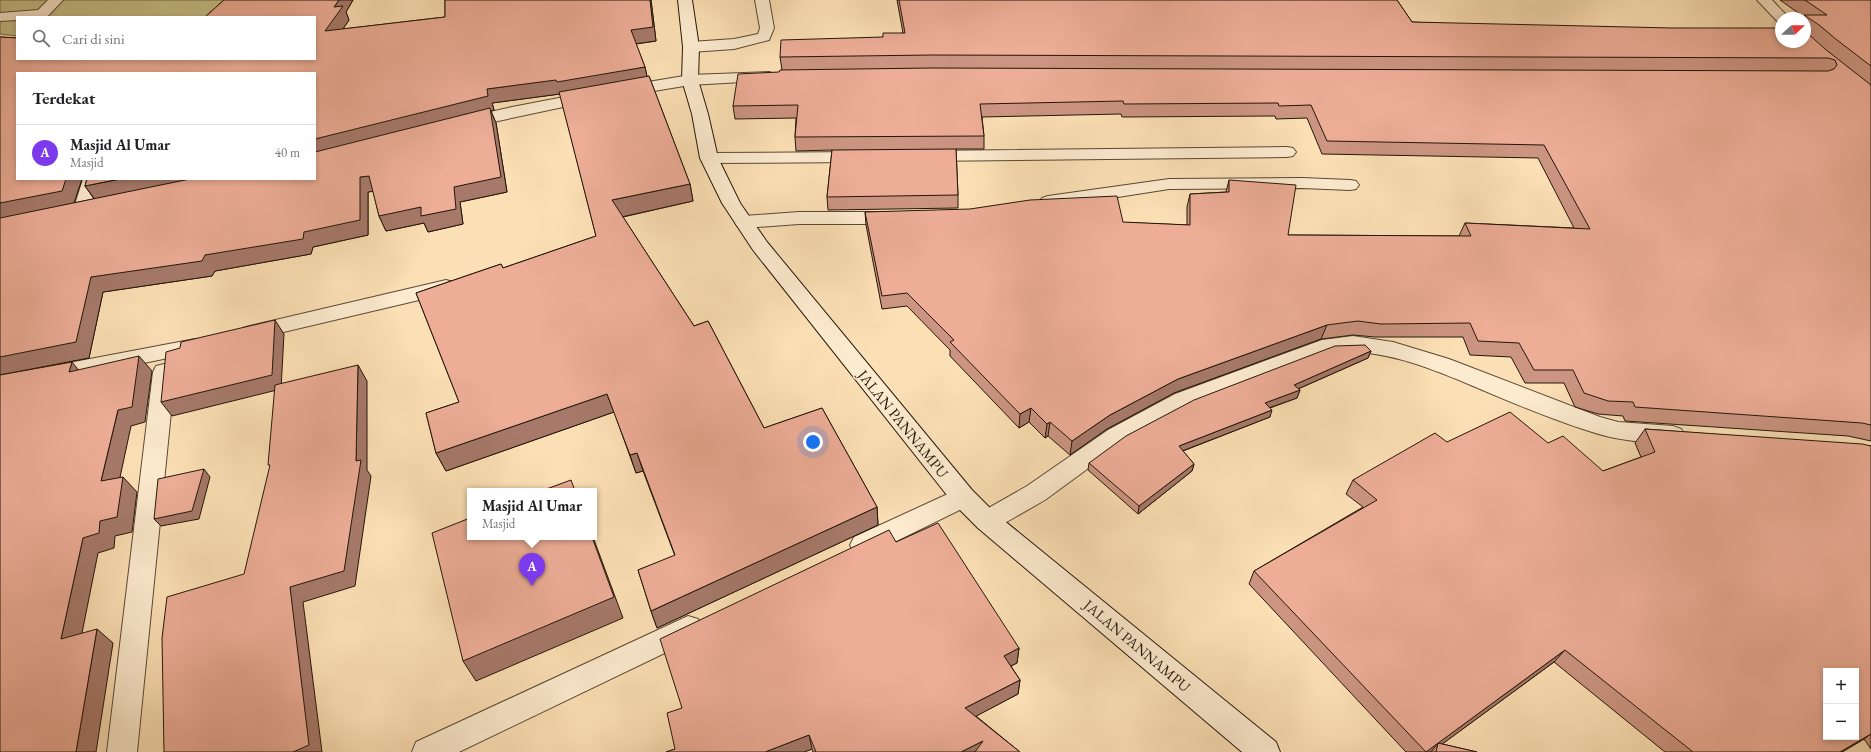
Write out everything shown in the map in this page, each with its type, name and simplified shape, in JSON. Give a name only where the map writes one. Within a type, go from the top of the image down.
[{"type":"street","points":[[40,16],[56,0]]},
{"type":"street","name":"JALAN PANNAMPU","points":[[685,0],[691,47],[690,80],[700,114],[709,158],[731,203],[760,246],[828,332],[963,497],[987,521],[1265,752]]},
{"type":"street","points":[[691,47],[734,44],[764,37],[767,28],[764,19],[762,0]]},
{"type":"street","points":[[1764,0],[1776,12]]},
{"type":"street","points":[[0,17],[16,17]]},
{"type":"street","points":[[449,128],[512,112],[605,94],[690,80],[781,76]]},
{"type":"street","points":[[907,156],[1287,152]]},
{"type":"street","points":[[709,158],[875,157]]},
{"type":"street","points":[[82,211],[92,180]]},
{"type":"street","points":[[1028,205],[1169,184],[1295,183],[1350,185]]},
{"type":"street","points":[[744,222],[799,218],[910,218]]},
{"type":"street","points":[[0,384],[166,353],[452,285]]},
{"type":"street","points":[[987,521],[1036,493],[1116,436],[1182,400],[1330,345],[1352,343],[1372,345],[1427,360],[1478,378],[1557,411],[1618,431],[1694,436]]},
{"type":"street","points":[[122,752],[166,353]]},
{"type":"street","points":[[843,555],[963,497]]},
{"type":"street","points":[[427,752],[706,619]]},
{"type":"shaded area","points":[[0,0],[239,0],[220,16],[16,16],[16,36],[0,34]]},
{"type":"building","points":[[224,0],[339,0],[334,7],[343,6],[325,31],[445,17],[445,0],[650,0],[653,27],[631,30],[645,67],[557,82],[556,80],[487,89],[488,96],[316,139],[316,72],[16,72],[16,180],[66,180],[62,191],[0,203],[0,37],[16,38],[16,60],[316,60],[316,16],[206,16]]},
{"type":"building","points":[[899,0],[1397,0],[1412,22],[1672,28],[1775,28],[1775,48],[1811,48],[1811,36],[1871,85],[1871,425],[1862,423],[1635,407],[1633,402],[1608,401],[1584,393],[1573,370],[1534,370],[1519,343],[1478,341],[1470,323],[1381,324],[1358,321],[1327,325],[1178,379],[1110,415],[1072,441],[1050,422],[1047,424],[1031,408],[1020,414],[950,342],[954,340],[907,293],[882,296],[865,212],[970,209],[1030,200],[1117,196],[1123,222],[1190,225],[1190,194],[1229,192],[1229,180],[1296,185],[1288,235],[1471,236],[1465,223],[1590,229],[1544,145],[1327,141],[1311,105],[1279,106],[1278,103],[1124,104],[1123,101],[980,104],[984,136],[795,137],[798,105],[733,106],[738,74],[779,72],[780,70],[931,68],[1828,71],[1834,69],[1837,65],[1835,60],[1828,58],[931,55],[780,57],[781,40],[883,37],[883,33],[905,33]]},
{"type":"building","points":[[1805,0],[1871,0],[1871,66],[1811,20],[1811,15],[1827,15]]},
{"type":"building","points":[[649,76],[690,184],[612,200],[694,326],[708,321],[764,428],[822,408],[877,507],[651,611],[638,570],[675,555],[637,453],[630,455],[607,394],[436,453],[426,413],[459,402],[416,293],[501,264],[503,268],[596,236],[559,92]]},
{"type":"building","points":[[490,108],[501,177],[454,187],[456,209],[421,216],[421,207],[379,216],[369,176],[360,177],[360,220],[304,232],[303,239],[205,255],[202,261],[91,277],[76,342],[0,357],[0,218],[185,180],[316,180],[316,152]]},
{"type":"building","points":[[956,149],[958,195],[827,197],[832,150]]},
{"type":"building","points":[[87,180],[115,180],[85,186]]},
{"type":"building","points":[[275,320],[272,375],[161,402],[166,352],[180,348],[181,342]]},
{"type":"building","points":[[1365,345],[1371,351],[1294,385],[1300,390],[1265,403],[1272,410],[1179,446],[1194,464],[1139,506],[1089,463],[1126,436],[1194,400],[1335,346]]},
{"type":"building","points":[[139,356],[132,407],[118,410],[101,481],[123,477],[117,517],[100,521],[99,533],[83,538],[61,639],[97,629],[76,752],[0,752],[0,375],[72,362],[69,372]]},
{"type":"building","points":[[358,365],[356,461],[361,460],[344,571],[290,587],[309,745],[293,752],[164,752],[162,638],[167,597],[244,574],[270,465],[268,465],[275,385]]},
{"type":"building","points":[[1510,412],[1548,443],[1563,436],[1603,471],[1655,452],[1645,429],[1862,444],[1871,446],[1871,734],[1840,752],[1693,752],[1565,650],[1426,752],[1254,571],[1377,500],[1353,480],[1435,433],[1447,442]]},
{"type":"building","points":[[204,469],[192,511],[154,519],[158,479]]},
{"type":"building","points":[[571,480],[574,488],[549,488]]},
{"type":"building","points":[[467,519],[467,540],[593,540],[614,597],[463,661],[432,533]]},
{"type":"building","points":[[938,523],[1019,648],[1004,656],[1020,680],[965,708],[1020,752],[975,752],[983,741],[961,752],[816,752],[809,735],[765,752],[666,752],[675,749],[667,713],[682,708],[660,639],[889,530],[896,542]]},
{"type":"building","points":[[1438,743],[1477,752],[1436,752]]},
{"type":"place","name":"Masjid Al Umar","points":[[532,586]]}]
